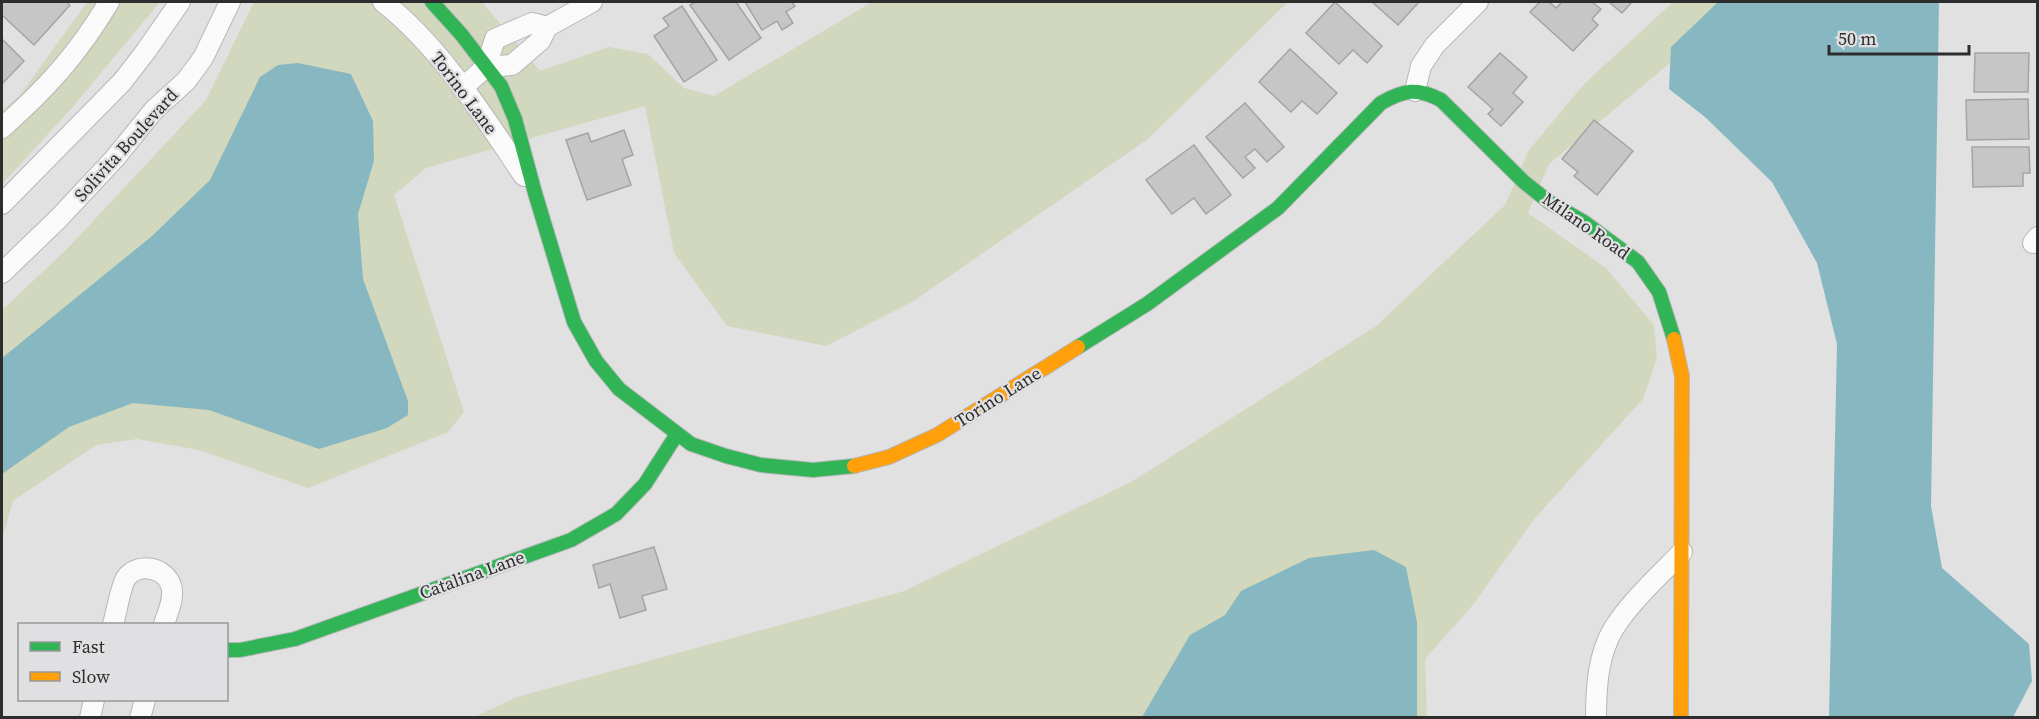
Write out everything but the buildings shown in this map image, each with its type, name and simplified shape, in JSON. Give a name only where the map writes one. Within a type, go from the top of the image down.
[{"type":"street","points":[[2,128],[41,93],[76,53],[109,2]]},
{"type":"street","points":[[2,204],[122,81],[180,2]]},
{"type":"street","name":"Solivita Boulevard","points":[[2,273],[115,158],[154,110],[186,81],[203,58],[230,2]]},
{"type":"street","name":"Torino Lane","points":[[383,2],[401,15],[436,53],[495,133],[535,193]]},
{"type":"street","name":"Torino Lane","points":[[432,2],[461,34],[501,86],[515,119],[574,322],[596,361],[619,389],[691,444],[761,465],[813,470],[851,467],[889,457],[937,435],[1148,304],[1278,208],[1382,103],[1401,91],[1416,91]]},
{"type":"street","points":[[486,67],[512,65],[540,41],[547,27],[592,2]]},
{"type":"street","points":[[1416,91],[1421,66],[1435,45],[1478,2]]},
{"type":"street","points":[[462,88],[486,67],[495,39],[532,23],[547,27]]},
{"type":"street","name":"Milano Road","points":[[1416,91],[1426,91],[1441,100],[1524,182],[1549,202],[1584,222],[1638,262],[1659,292],[1672,328],[1682,376],[1681,717]]},
{"type":"street","name":"Catalina Lane","points":[[228,650],[240,650],[295,639],[571,540],[616,514],[645,484],[677,434]]},
{"type":"street","points":[[1596,717],[1601,662],[1613,630],[1624,614],[1682,552]]},
{"type":"street","points":[[113,623],[126,579],[137,570],[152,568],[161,572],[170,583],[172,596],[164,623]]},
{"type":"street","points":[[90,717],[94,701]]},
{"type":"street","points":[[140,717],[144,701]]},
{"type":"green space","points":[[87,2],[160,2],[71,109],[2,184],[2,111],[21,94]]},
{"type":"green space","points":[[254,2],[482,2],[540,71],[609,47],[648,54],[684,88],[714,96],[872,2],[1288,2],[1148,139],[912,302],[826,346],[727,326],[674,253],[645,106],[426,168],[394,195],[464,412],[448,432],[308,488],[199,450],[137,439],[96,445],[13,501],[2,540],[2,310],[68,248],[206,100]]},
{"type":"green space","points":[[1673,2],[1730,2],[1670,63],[1549,164],[1528,213],[1606,268],[1654,325],[1657,358],[1643,399],[1535,518],[1472,606],[1425,659],[1427,717],[472,718],[517,697],[904,591],[1133,481],[1376,326],[1505,205],[1529,150],[1584,84]]},
{"type":"water","points":[[1718,2],[1939,2],[1931,506],[1942,568],[2029,644],[2032,681],[2013,717],[1829,717],[1837,344],[1817,263],[1772,182],[1705,117],[1669,89],[1671,47]]},
{"type":"water","points":[[298,63],[351,74],[373,121],[374,161],[358,214],[363,279],[408,401],[408,415],[387,428],[319,449],[209,410],[133,403],[69,427],[2,474],[2,358],[152,236],[210,180],[260,77],[278,65]]},
{"type":"water","points":[[1374,550],[1406,567],[1417,622],[1417,717],[1142,717],[1190,635],[1225,615],[1241,591],[1309,558]]},
{"type":"traffic: fast","points":[[432,2],[461,34],[501,86],[515,119],[574,322],[596,361],[619,389],[691,444],[726,456],[761,465],[813,470],[854,466]]},
{"type":"traffic: fast","points":[[1078,347],[1147,304],[1278,208],[1381,103],[1397,95],[1411,92],[1425,93],[1441,100],[1524,182],[1549,202],[1584,222],[1638,262],[1659,292],[1674,339]]},
{"type":"traffic: fast","points":[[228,650],[240,650],[295,639],[571,540],[616,514],[645,484],[677,434]]},
{"type":"traffic: slow","points":[[1674,339],[1682,376],[1681,718]]},
{"type":"traffic: slow","points":[[854,466],[889,457],[937,435],[1078,347]]}]
